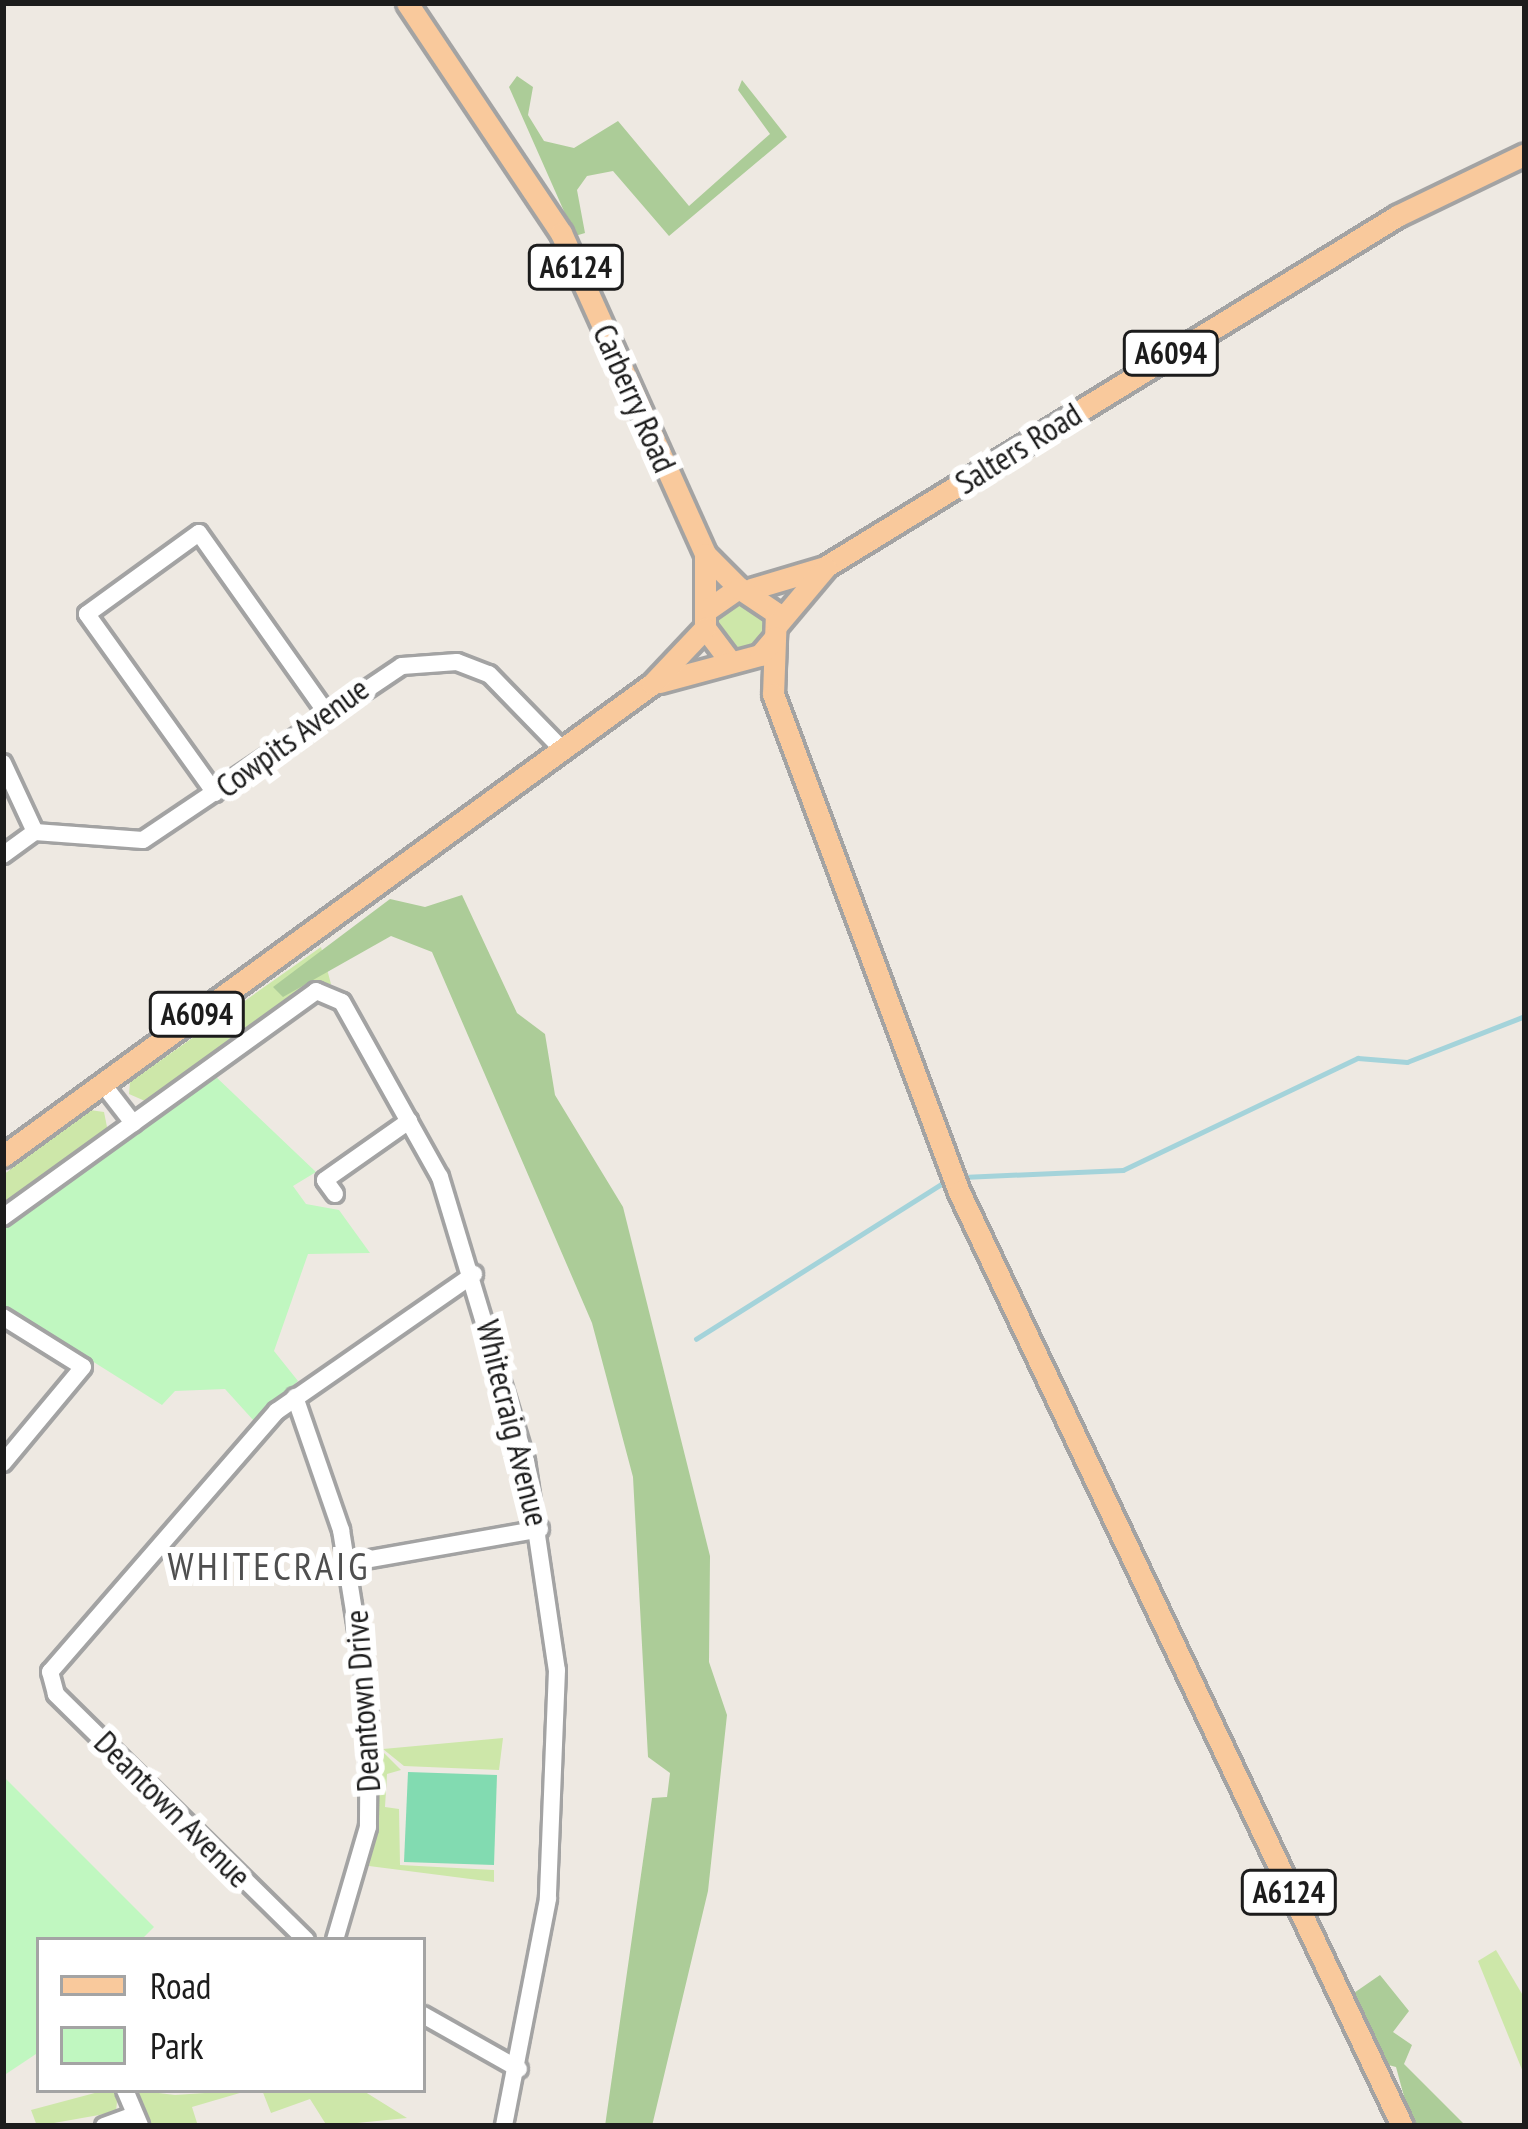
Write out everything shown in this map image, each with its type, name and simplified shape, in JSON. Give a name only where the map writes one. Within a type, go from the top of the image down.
[{"type":"main road","name":"Carberry Road","points":[[406,3],[561,233],[705,554],[706,619]]},
{"type":"main road","name":"Salters Road","points":[[706,619],[745,588],[825,567],[1396,216],[1525,154]]},
{"type":"main road","name":"Carberry Road","points":[[705,554],[745,588],[776,631]]},
{"type":"main road","name":"Salters Road","points":[[732,658],[776,631],[825,567]]},
{"type":"main road","points":[[706,619],[732,658]]},
{"type":"main road","name":"A6094","points":[[3,1156],[652,685],[706,619]]},
{"type":"main road","name":"A6124","points":[[776,631],[773,694],[959,1192],[1402,2126]]},
{"type":"main road","name":"A6094","points":[[652,685],[732,658]]},
{"type":"main road","name":"A6124","points":[[732,658],[773,694]]},
{"type":"street","points":[[214,793],[87,614],[199,533],[326,711]]},
{"type":"street","name":"Cowpits Avenue","points":[[34,832],[143,840],[326,711],[402,666],[457,662],[515,690],[563,750]]},
{"type":"street","points":[[3,763],[34,832],[3,855]]},
{"type":"street","name":"Whitecraig Avenue","points":[[133,1123],[316,991],[342,1002],[409,1121],[474,1274],[540,1529],[557,1798],[526,2033],[504,2126]]},
{"type":"street","points":[[3,1217],[133,1123],[102,1083]]},
{"type":"street","points":[[335,1194],[325,1180],[409,1121]]},
{"type":"street","points":[[295,1396],[474,1274]]},
{"type":"street","points":[[3,1317],[83,1367],[3,1463]]},
{"type":"street","name":"Deantown Drive","points":[[295,1396],[314,1428],[348,1563],[371,1796],[336,1937]]},
{"type":"street","name":"Deantown Avenue","points":[[295,1396],[50,1672],[56,1694],[304,1937]]},
{"type":"street","points":[[348,1563],[540,1529]]},
{"type":"street","points":[[426,2017],[519,2068]]},
{"type":"street","points":[[104,2126],[137,2120]]},
{"type":"green space","points":[[517,76],[533,87],[528,115],[544,141],[574,148],[618,121],[689,206],[770,134],[738,90],[742,80],[787,137],[669,236],[613,171],[587,176],[577,190],[585,233],[575,236],[509,87]]},
{"type":"green space","points":[[740,601],[757,608],[764,625],[757,642],[740,649],[723,642],[716,625],[723,608]]},
{"type":"green space","points":[[462,895],[517,1013],[545,1034],[555,1095],[623,1207],[710,1556],[709,1662],[727,1715],[708,1891],[652,2126],[605,2126],[652,1798],[667,1797],[670,1773],[648,1757],[633,1477],[592,1323],[432,952],[391,936],[283,997],[273,987],[390,899],[425,907]]},
{"type":"green space","points":[[321,947],[331,984],[308,984],[145,1101],[129,1094],[130,1082]]},
{"type":"green space","points":[[214,1075],[316,1172],[293,1186],[306,1204],[339,1210],[370,1253],[308,1254],[274,1351],[298,1381],[254,1421],[225,1389],[175,1391],[162,1405],[3,1305],[3,1228]]},
{"type":"green space","points":[[90,1110],[104,1112],[108,1132],[3,1207],[3,1175]]},
{"type":"green space","points":[[503,1738],[499,1770],[404,1766],[383,1749]]},
{"type":"green space","points":[[384,1753],[401,1770],[387,1774],[385,1807],[399,1809],[400,1865],[494,1870],[494,1882],[369,1866]]},
{"type":"green space","points":[[408,1772],[497,1775],[494,1865],[404,1862]]},
{"type":"green space","points":[[3,1776],[154,1927],[144,1937],[36,1937],[36,2054],[3,2076]]},
{"type":"green space","points":[[1496,1950],[1525,1999],[1525,2077],[1478,1961]]},
{"type":"green space","points":[[1380,1975],[1409,2011],[1393,2032],[1412,2045],[1404,2064],[1466,2126],[1412,2126],[1396,2067],[1381,2063],[1351,1995]]},
{"type":"green space","points":[[95,2093],[118,2093],[116,2112],[37,2126],[31,2110]]},
{"type":"green space","points":[[135,2093],[240,2093],[192,2107],[198,2126],[148,2126]]},
{"type":"green space","points":[[263,2093],[367,2093],[407,2118],[327,2126],[310,2099],[271,2113]]},
{"type":"waterway","points":[[963,1177],[1123,1170],[1358,1058],[1407,1062],[1525,1016]]},
{"type":"waterway","points":[[696,1339],[946,1181]]},
{"type":"district","name":"WHITECRAIG","points":[[269,1566]]}]
